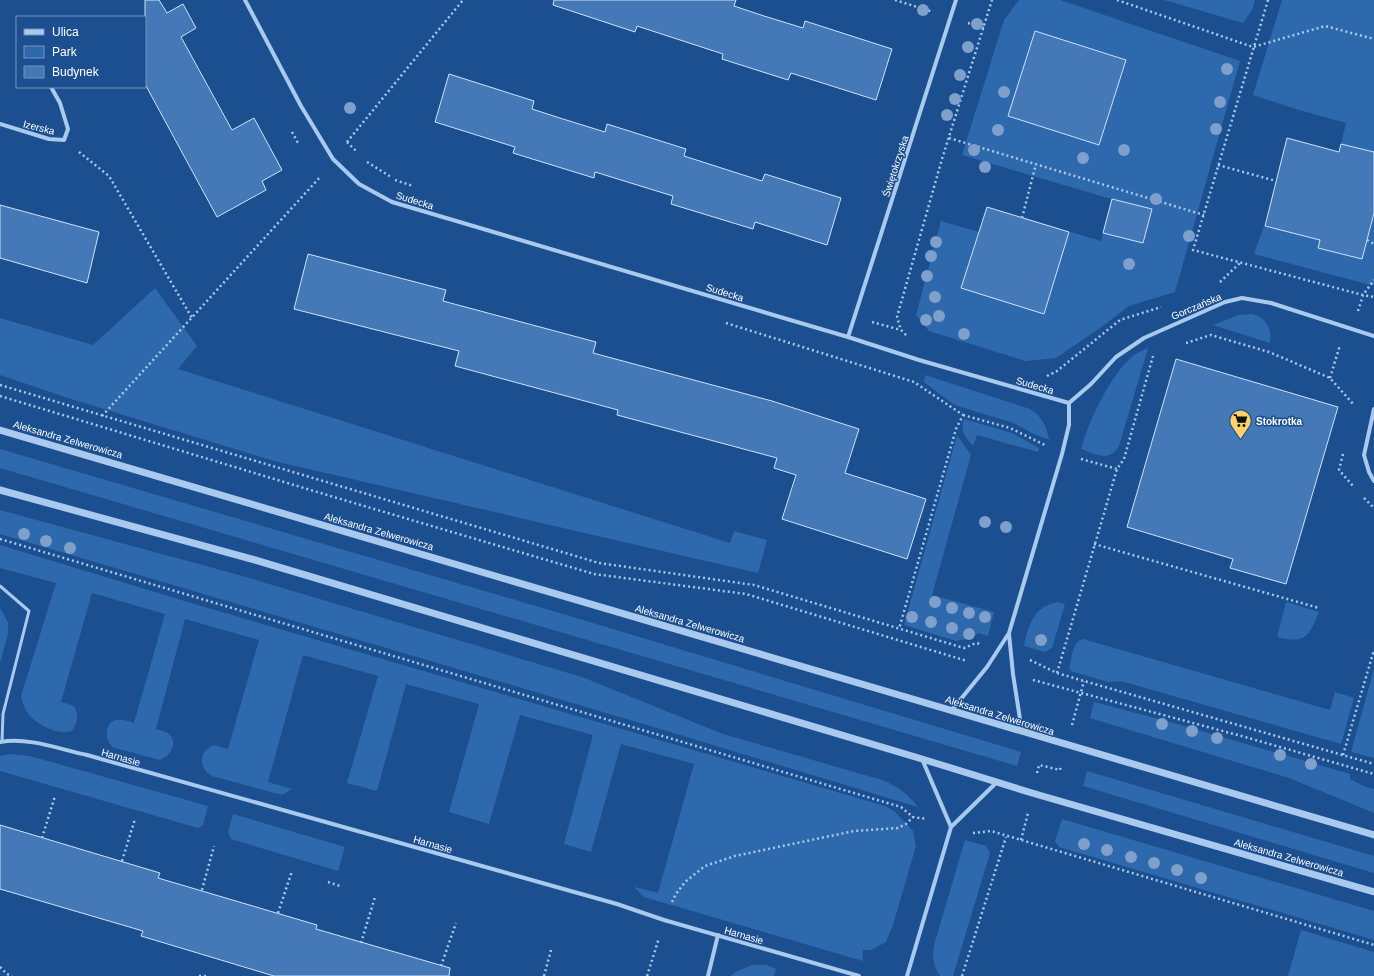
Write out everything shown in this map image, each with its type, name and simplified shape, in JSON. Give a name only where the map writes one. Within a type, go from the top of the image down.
[{"type":"street","name":"Sudecka","points":[[245,0],[301,106],[333,159],[359,184],[392,202],[848,337],[919,360],[1069,403]]},
{"type":"street","name":"Świętokrzyska","points":[[848,337],[956,0]]},
{"type":"street","name":"Izerska","points":[[0,124],[49,139],[64,140],[68,129],[60,103],[52,88]]},
{"type":"street","name":"Gorczańska","points":[[1069,403],[1091,384],[1116,356],[1144,338],[1224,302],[1242,298],[1271,303],[1374,336]]},
{"type":"street","points":[[951,711],[987,667],[1009,633],[1062,454],[1069,425],[1069,403]]},
{"type":"street","points":[[1374,408],[1364,455],[1369,472],[1374,481]]},
{"type":"street","name":"Aleksandra Zelwerowicza","points":[[0,430],[1374,835]]},
{"type":"street","name":"Aleksandra Zelwerowicza","points":[[0,490],[255,560],[1032,793],[1374,892]]},
{"type":"street","points":[[1009,633],[1010,653],[1022,732]]},
{"type":"street","name":"Harnasie","points":[[1,741],[24,741],[42,744],[87,756],[617,904],[664,920],[859,976]]},
{"type":"street","points":[[922,759],[951,827]]},
{"type":"street","points":[[907,976],[951,827],[997,782]]},
{"type":"street","points":[[708,976],[718,935]]},
{"type":"lane","points":[[0,586],[30,611],[3,714],[1,741]]},
{"type":"path","points":[[347,142],[463,0]]},
{"type":"path","points":[[908,338],[901,330],[897,317],[949,138],[992,0]]},
{"type":"path","points":[[1117,0],[1253,46],[1325,26],[1374,39]]},
{"type":"path","points":[[1268,0],[1193,250],[1374,297]]},
{"type":"path","points":[[343,135],[347,142],[360,155]]},
{"type":"path","points":[[949,138],[1204,215]]},
{"type":"path","points":[[64,140],[109,176],[192,318]]},
{"type":"path","points":[[364,160],[395,179],[416,187]]},
{"type":"path","points":[[1022,218],[1036,164]]},
{"type":"path","points":[[1218,165],[1276,181]]},
{"type":"path","points":[[102,416],[321,176]]},
{"type":"path","points":[[1367,240],[1374,244]]},
{"type":"path","points":[[1219,283],[1241,262]]},
{"type":"path","points":[[1363,295],[1374,280]]},
{"type":"path","points":[[1041,379],[1057,371],[1120,320],[1167,305]]},
{"type":"path","points":[[854,318],[901,330]]},
{"type":"path","points":[[1183,344],[1211,335],[1269,352],[1330,378],[1355,406]]},
{"type":"path","points":[[1330,378],[1340,345],[1347,347]]},
{"type":"path","points":[[1057,673],[1117,469],[1124,460],[1154,354]]},
{"type":"path","points":[[0,386],[599,563],[754,585],[964,648],[976,643],[998,650]]},
{"type":"path","points":[[0,396],[594,574],[746,594],[987,667]]},
{"type":"path","points":[[963,416],[1010,428],[1062,454],[1117,469]]},
{"type":"path","points":[[1344,449],[1339,470],[1358,492]]},
{"type":"path","points":[[1362,497],[1374,508]]},
{"type":"path","points":[[0,539],[901,807],[913,817],[925,818]]},
{"type":"path","points":[[1094,544],[1319,608]]},
{"type":"path","points":[[899,628],[913,583]]},
{"type":"path","points":[[1343,755],[1374,650]]},
{"type":"path","points":[[1010,653],[1030,660],[1057,673],[1374,764]]},
{"type":"path","points":[[1013,674],[1081,694],[1245,737],[1374,774]]},
{"type":"path","points":[[1084,681],[1060,770],[1039,765],[1021,840],[1374,945]]},
{"type":"path","points":[[42,838],[55,796]]},
{"type":"path","points":[[647,976],[664,920],[676,894],[689,878],[704,866],[735,856],[854,831],[898,828],[906,824],[913,817]]},
{"type":"path","points":[[122,861],[135,819]]},
{"type":"path","points":[[962,976],[1006,837]]},
{"type":"path","points":[[202,890],[214,846]]},
{"type":"path","points":[[278,913],[292,871]]},
{"type":"path","points":[[328,882],[340,886]]},
{"type":"path","points":[[362,943],[375,897]]},
{"type":"path","points":[[442,966],[456,923]]},
{"type":"path","points":[[544,976],[551,950]]},
{"type":"path","points":[[0,967],[7,974],[12,976]]},
{"type":"path","points":[[199,976],[207,976]]},
{"type":"green space","points":[[1019,0],[1060,0],[1240,61],[1175,292],[1129,306],[1056,358],[1025,361],[929,331],[916,315],[941,221],[979,232],[987,207],[1101,241],[1111,199],[962,155],[1004,20]]},
{"type":"green space","points":[[1164,0],[1255,0],[1252,10],[1243,23]]},
{"type":"green space","points":[[1282,0],[1374,0],[1374,152],[1341,144],[1346,123],[1253,95]]},
{"type":"green space","points":[[1374,212],[1374,286],[1254,254],[1264,226],[1320,240],[1318,248],[1362,259]]},
{"type":"green space","points":[[155,288],[197,346],[178,369],[730,543],[734,531],[767,540],[758,573],[274,461],[68,398],[0,375],[0,318],[93,345]]},
{"type":"green space","points":[[1252,314],[1261,318],[1267,324],[1270,333],[1270,343],[1213,325],[1239,315]]},
{"type":"green space","points":[[1148,348],[1119,446],[1115,451],[1107,456],[1097,455],[1081,449],[1089,425],[1109,386],[1125,364],[1134,355]]},
{"type":"green space","points":[[925,375],[1030,409],[1038,415],[1043,422],[1049,440],[1014,423],[953,404],[924,382]]},
{"type":"green space","points":[[964,419],[1012,433],[1039,448],[1038,452],[977,435],[973,446],[964,434]]},
{"type":"green space","points":[[957,435],[971,455],[932,595],[994,612],[988,636],[978,633],[972,638],[956,641],[904,625]]},
{"type":"green space","points":[[0,449],[553,611],[1021,752],[1017,766],[0,468]]},
{"type":"green space","points":[[0,510],[239,575],[582,677],[723,734],[882,780],[902,791],[918,807],[657,728],[0,534]]},
{"type":"green space","points":[[0,545],[201,606],[885,806],[894,811],[913,831],[916,846],[893,925],[886,942],[871,950],[863,950],[863,961],[644,897],[635,887],[658,893],[694,764],[621,744],[591,852],[564,844],[593,735],[520,715],[489,824],[449,812],[479,704],[406,684],[377,791],[347,783],[378,676],[303,655],[268,782],[292,789],[282,795],[212,776],[202,765],[203,754],[213,745],[228,749],[259,640],[185,619],[156,729],[168,733],[173,740],[170,752],[160,760],[114,748],[107,738],[107,729],[112,722],[116,720],[134,723],[165,614],[92,593],[61,702],[74,706],[77,713],[76,725],[72,731],[66,732],[59,732],[45,727],[28,714],[21,696],[56,583],[0,568]]},
{"type":"green space","points":[[1058,602],[1065,604],[1052,648],[1045,652],[1024,646],[1030,624],[1038,612],[1050,604]]},
{"type":"green space","points":[[1286,602],[1319,612],[1309,633],[1300,639],[1294,640],[1277,637]]},
{"type":"green space","points":[[0,608],[8,622],[8,634],[0,663]]},
{"type":"green space","points":[[1083,639],[1330,710],[1335,692],[1354,698],[1341,744],[1121,681],[1108,682],[1071,671],[1069,668],[1073,651],[1079,640]]},
{"type":"green space","points":[[1374,669],[1374,758],[1351,752]]},
{"type":"green space","points":[[1094,702],[1174,723],[1350,774],[1350,779],[1366,787],[1374,789],[1374,813],[1289,778],[1090,718]]},
{"type":"green space","points":[[11,754],[30,756],[208,806],[203,825],[198,828],[0,771],[0,756]]},
{"type":"green space","points":[[1087,771],[1374,856],[1374,873],[1083,786]]},
{"type":"green space","points":[[233,814],[345,847],[338,871],[231,839],[228,832]]},
{"type":"green space","points":[[1062,819],[1374,911],[1374,940],[1059,847],[1055,841]]},
{"type":"green space","points":[[965,840],[986,846],[990,853],[953,976],[940,976],[934,961],[934,945]]},
{"type":"green space","points":[[1301,930],[1374,952],[1374,976],[1288,976]]},
{"type":"green space","points":[[752,965],[766,965],[776,969],[774,976],[731,976],[735,972]]},
{"type":"building","points":[[145,0],[159,0],[167,13],[183,4],[196,28],[181,37],[232,130],[254,118],[282,170],[262,181],[266,190],[217,217],[146,86]]},
{"type":"building","points":[[554,0],[736,0],[734,6],[764,16],[803,28],[805,21],[892,49],[876,100],[791,73],[788,80],[722,59],[723,54],[637,26],[635,32],[553,5]]},
{"type":"building","points":[[1035,31],[1126,60],[1099,145],[1008,116]]},
{"type":"building","points":[[449,74],[534,101],[532,109],[563,119],[605,132],[607,124],[686,149],[684,156],[762,181],[765,174],[841,198],[827,245],[755,222],[753,229],[671,204],[673,196],[595,172],[594,178],[513,153],[515,147],[435,122]]},
{"type":"building","points":[[1287,138],[1339,152],[1341,144],[1374,152],[1374,213],[1362,259],[1318,248],[1320,240],[1265,226]]},
{"type":"building","points":[[1112,199],[1152,209],[1143,243],[1103,233]]},
{"type":"building","points":[[0,205],[99,232],[87,283],[0,258]]},
{"type":"building","points":[[987,207],[1069,232],[1044,314],[961,288]]},
{"type":"building","points":[[308,254],[446,290],[443,301],[596,342],[593,353],[772,401],[859,429],[845,473],[926,499],[907,559],[782,519],[796,475],[774,468],[777,458],[617,415],[618,410],[455,366],[459,351],[294,309]]},
{"type":"building","name":"Stokrotka","points":[[1176,359],[1338,407],[1286,584],[1230,568],[1233,559],[1127,527]]},
{"type":"building","points":[[0,825],[160,873],[158,878],[317,925],[316,929],[450,968],[449,976],[274,976],[141,936],[143,931],[0,889]]},
{"type":"place","name":"Stokrotka","points":[[1240,440]]}]
